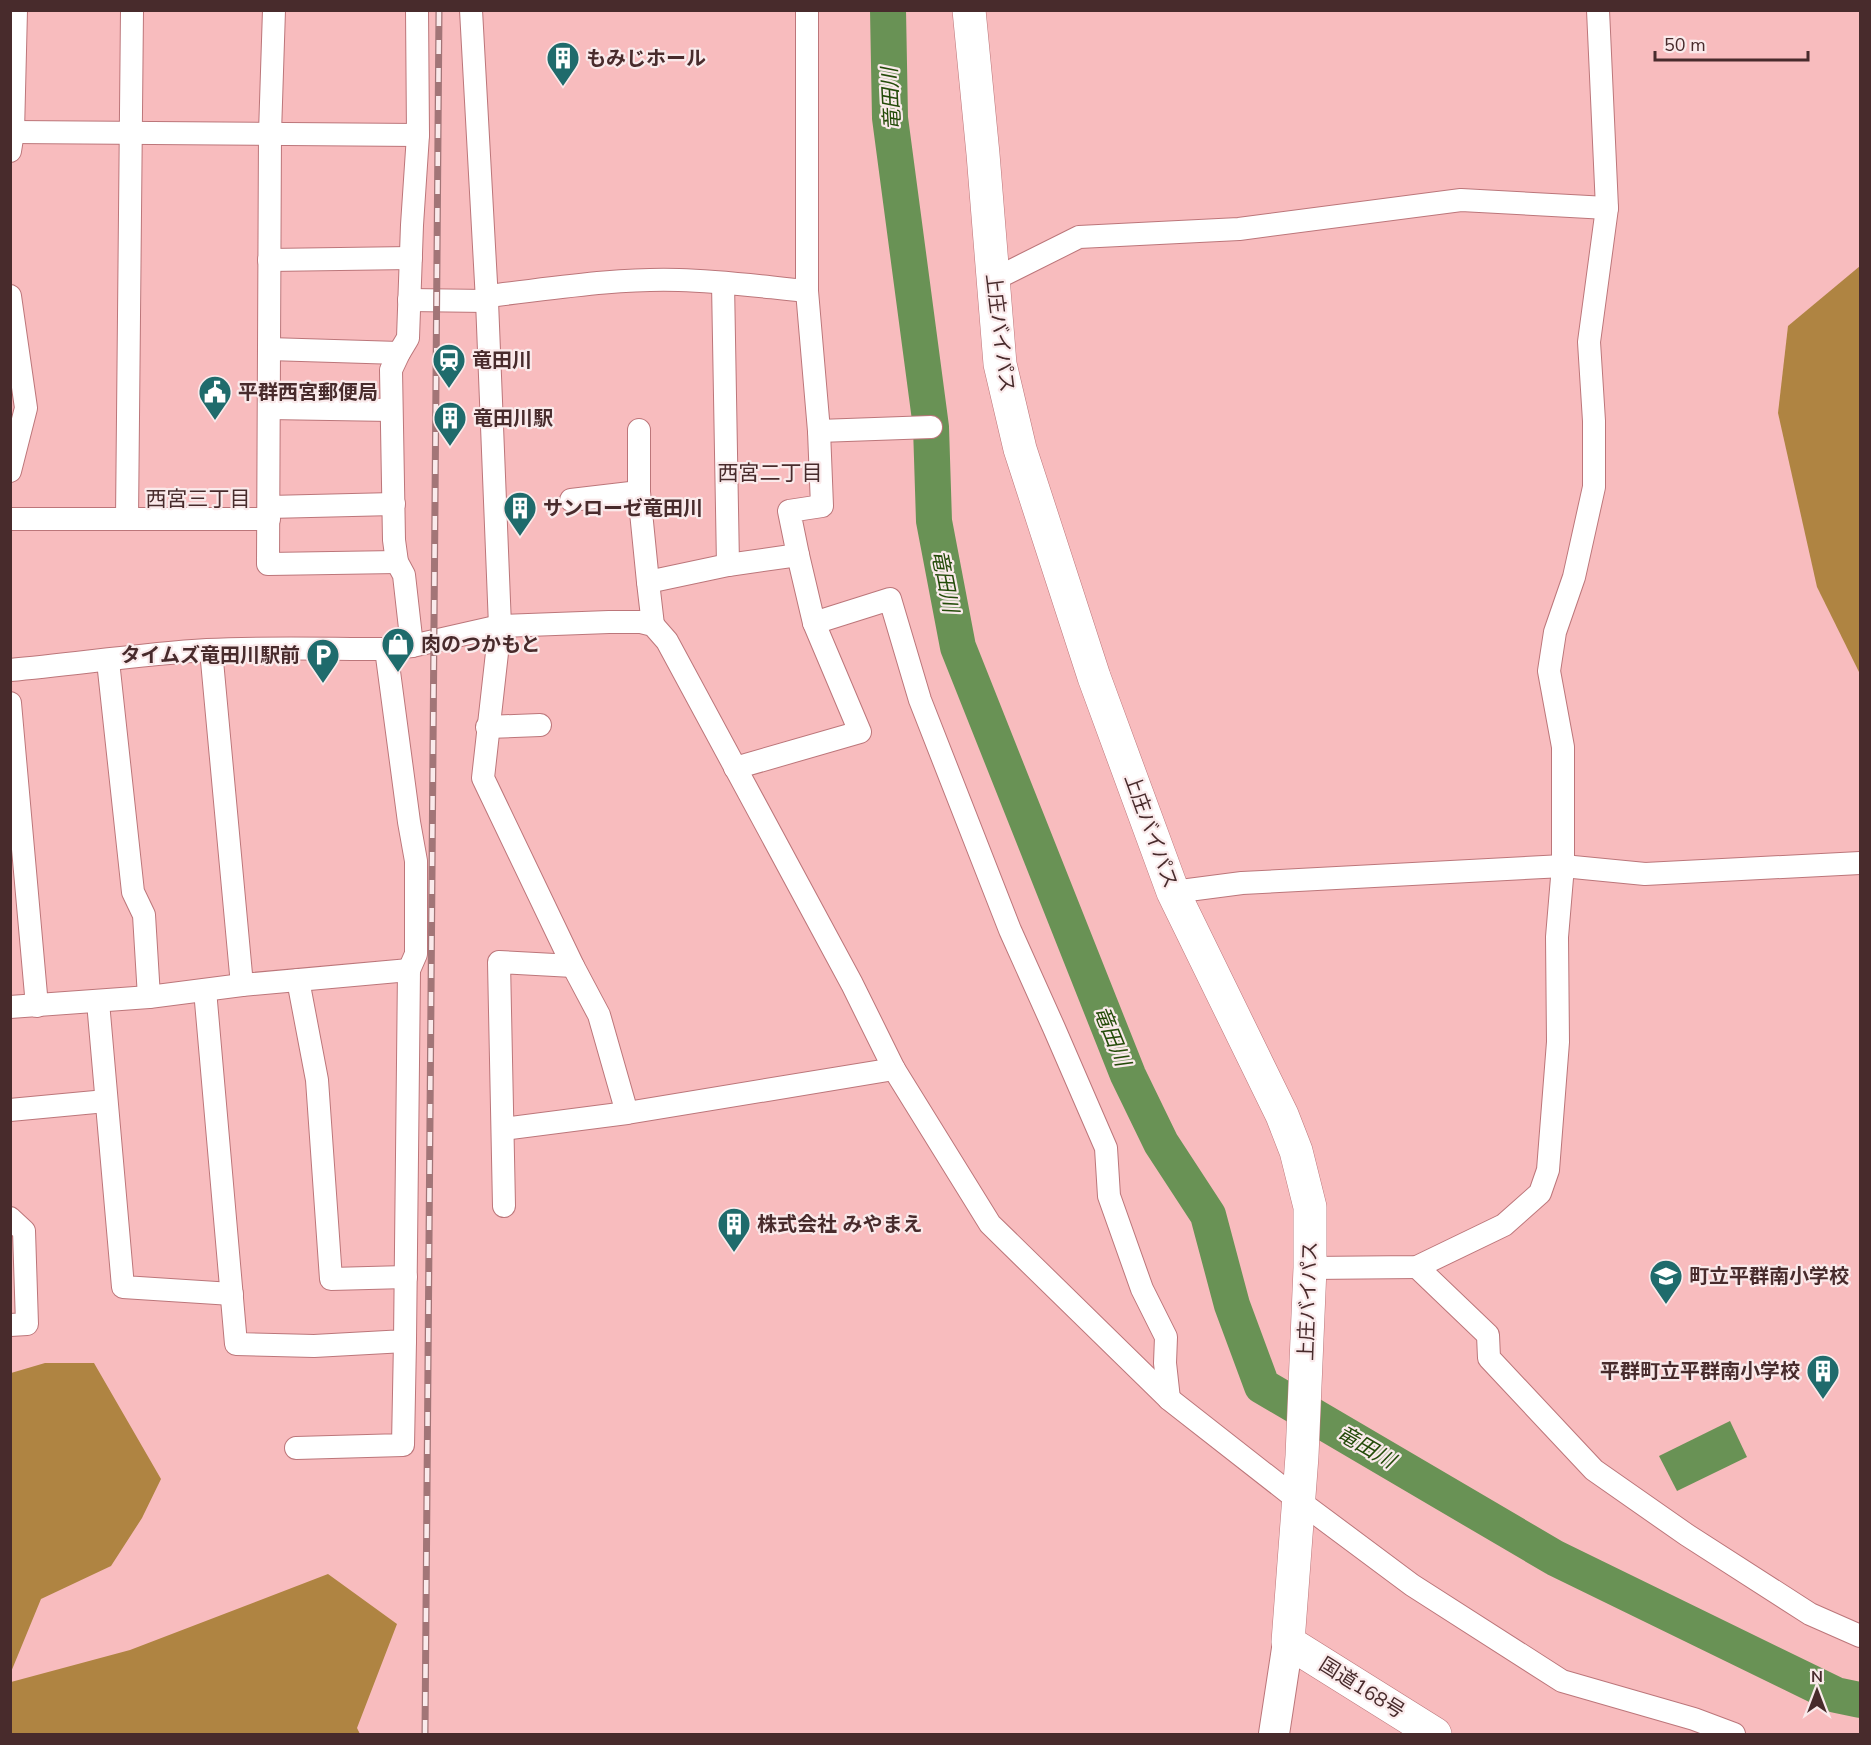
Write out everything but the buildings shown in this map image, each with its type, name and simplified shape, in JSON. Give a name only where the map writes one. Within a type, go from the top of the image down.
[{"type":"highway","name":"上庄バイパス","points":[[969,10],[1000,364],[1020,449],[1094,677],[1173,892],[1282,1115],[1296,1151],[1310,1207],[1309,1303],[1302,1456],[1288,1642]]},
{"type":"highway","name":"国道168号","points":[[1288,1642],[1435,1734]]},
{"type":"main road","points":[[1274,1734],[1288,1642]]},
{"type":"street","points":[[16,10],[12,142],[132,132],[418,135]]},
{"type":"street","points":[[127,519],[132,10]]},
{"type":"street","points":[[274,10],[270,133],[268,564],[397,562]]},
{"type":"street","points":[[412,646],[404,575],[397,562],[393,504],[391,370],[408,338],[418,135],[417,10]]},
{"type":"street","points":[[471,10],[487,298],[500,626],[487,726],[483,778],[573,966],[599,1015],[627,1113]]},
{"type":"street","points":[[735,768],[860,732],[814,623],[789,511],[822,506],[819,431],[807,291],[807,10]]},
{"type":"street","points":[[1310,1268],[1417,1267],[1504,1226],[1540,1193],[1548,1170],[1558,1042],[1557,937],[1563,866],[1563,747],[1549,671],[1555,632],[1574,577],[1594,487],[1594,421],[1589,342],[1607,208],[1598,10]]},
{"type":"street","points":[[993,280],[1079,237],[1239,229],[1461,200],[1607,208]]},
{"type":"street","points":[[269,260],[411,258]]},
{"type":"street","points":[[409,300],[487,298],[591,284],[656,280],[723,283],[807,291]]},
{"type":"street","points":[[723,283],[728,565]]},
{"type":"street","points":[[10,296],[26,408],[10,471]]},
{"type":"street","points":[[269,349],[399,353]]},
{"type":"street","points":[[269,408],[391,410]]},
{"type":"street","points":[[819,431],[931,427]]},
{"type":"street","points":[[639,430],[639,492],[654,625],[667,641],[852,984],[894,1069],[990,1224],[1170,1399],[1412,1585],[1562,1681],[1694,1719],[1734,1734]]},
{"type":"street","points":[[572,500],[639,492]]},
{"type":"street","points":[[10,519],[127,519],[269,513],[393,504]]},
{"type":"street","points":[[648,582],[728,565],[798,555]]},
{"type":"street","points":[[814,623],[890,598],[920,700],[1010,930],[1106,1148],[1109,1196],[1142,1289],[1166,1337],[1165,1363],[1170,1399]]},
{"type":"street","points":[[10,670],[210,650],[386,649],[412,646],[500,626],[609,622],[641,622],[654,625]]},
{"type":"street","points":[[296,1448],[403,1445],[409,970],[416,954],[416,861],[386,649]]},
{"type":"street","points":[[210,650],[242,985]]},
{"type":"street","points":[[108,661],[133,892],[144,915],[149,997]]},
{"type":"street","points":[[10,703],[20,916],[37,1006]]},
{"type":"street","points":[[487,726],[540,725]]},
{"type":"street","points":[[1173,892],[1242,883],[1563,866],[1645,874],[1860,863]]},
{"type":"street","points":[[504,1206],[499,962],[573,966]]},
{"type":"street","points":[[10,1007],[98,1002],[242,985],[409,970]]},
{"type":"street","points":[[298,980],[317,1080],[331,1279],[406,1276]]},
{"type":"street","points":[[205,990],[236,1344],[314,1346],[405,1341]]},
{"type":"street","points":[[98,1002],[123,1287],[232,1294]]},
{"type":"street","points":[[503,1129],[627,1113],[894,1069]]},
{"type":"street","points":[[10,1110],[106,1101]]},
{"type":"street","points":[[10,1218],[24,1231],[27,1324],[10,1325]]},
{"type":"street","points":[[1417,1267],[1488,1335],[1488,1358],[1594,1470],[1687,1535],[1800,1608],[1860,1636]]},
{"type":"shaded area","points":[[1860,266],[1860,674],[1817,587],[1778,413],[1788,326]]},
{"type":"shaded area","points":[[45,1363],[94,1363],[161,1479],[142,1518],[111,1566],[41,1599],[11,1672],[11,1373]]},
{"type":"shaded area","points":[[1730,1421],[1747,1457],[1677,1491],[1659,1456]]},
{"type":"shaded area","points":[[328,1574],[397,1624],[357,1728],[360,1734],[11,1734],[11,1682],[130,1650]]},
{"type":"waterway","name":"竜田川","points":[[888,10],[890,118],[931,427],[934,521],[958,647],[1128,1075],[1161,1143],[1208,1215],[1232,1305],[1262,1386],[1555,1558],[1836,1695],[1860,1700]]},
{"type":"railway","points":[[425,1734],[439,10]]},
{"type":"place","name":"もみじホール","points":[[563,87]]},
{"type":"place","name":"竜田川","points":[[449,389]]},
{"type":"place","name":"平群西宮郵便局","points":[[215,421]]},
{"type":"place","name":"竜田川駅","points":[[450,447]]},
{"type":"place","name":"サンローゼ竜田川","points":[[520,537]]},
{"type":"place","name":"肉のつかもと","points":[[398,673]]},
{"type":"place","name":"タイムズ竜田川駅前","points":[[323,684]]},
{"type":"place","name":"株式会社 みやまえ","points":[[734,1253]]},
{"type":"place","name":"町立平群南小学校","points":[[1666,1305]]},
{"type":"place","name":"平群町立平群南小学校","points":[[1823,1400]]},
{"type":"district","name":"西宮二丁目","points":[[770,473]]},
{"type":"district","name":"西宮三丁目","points":[[198,499]]}]
